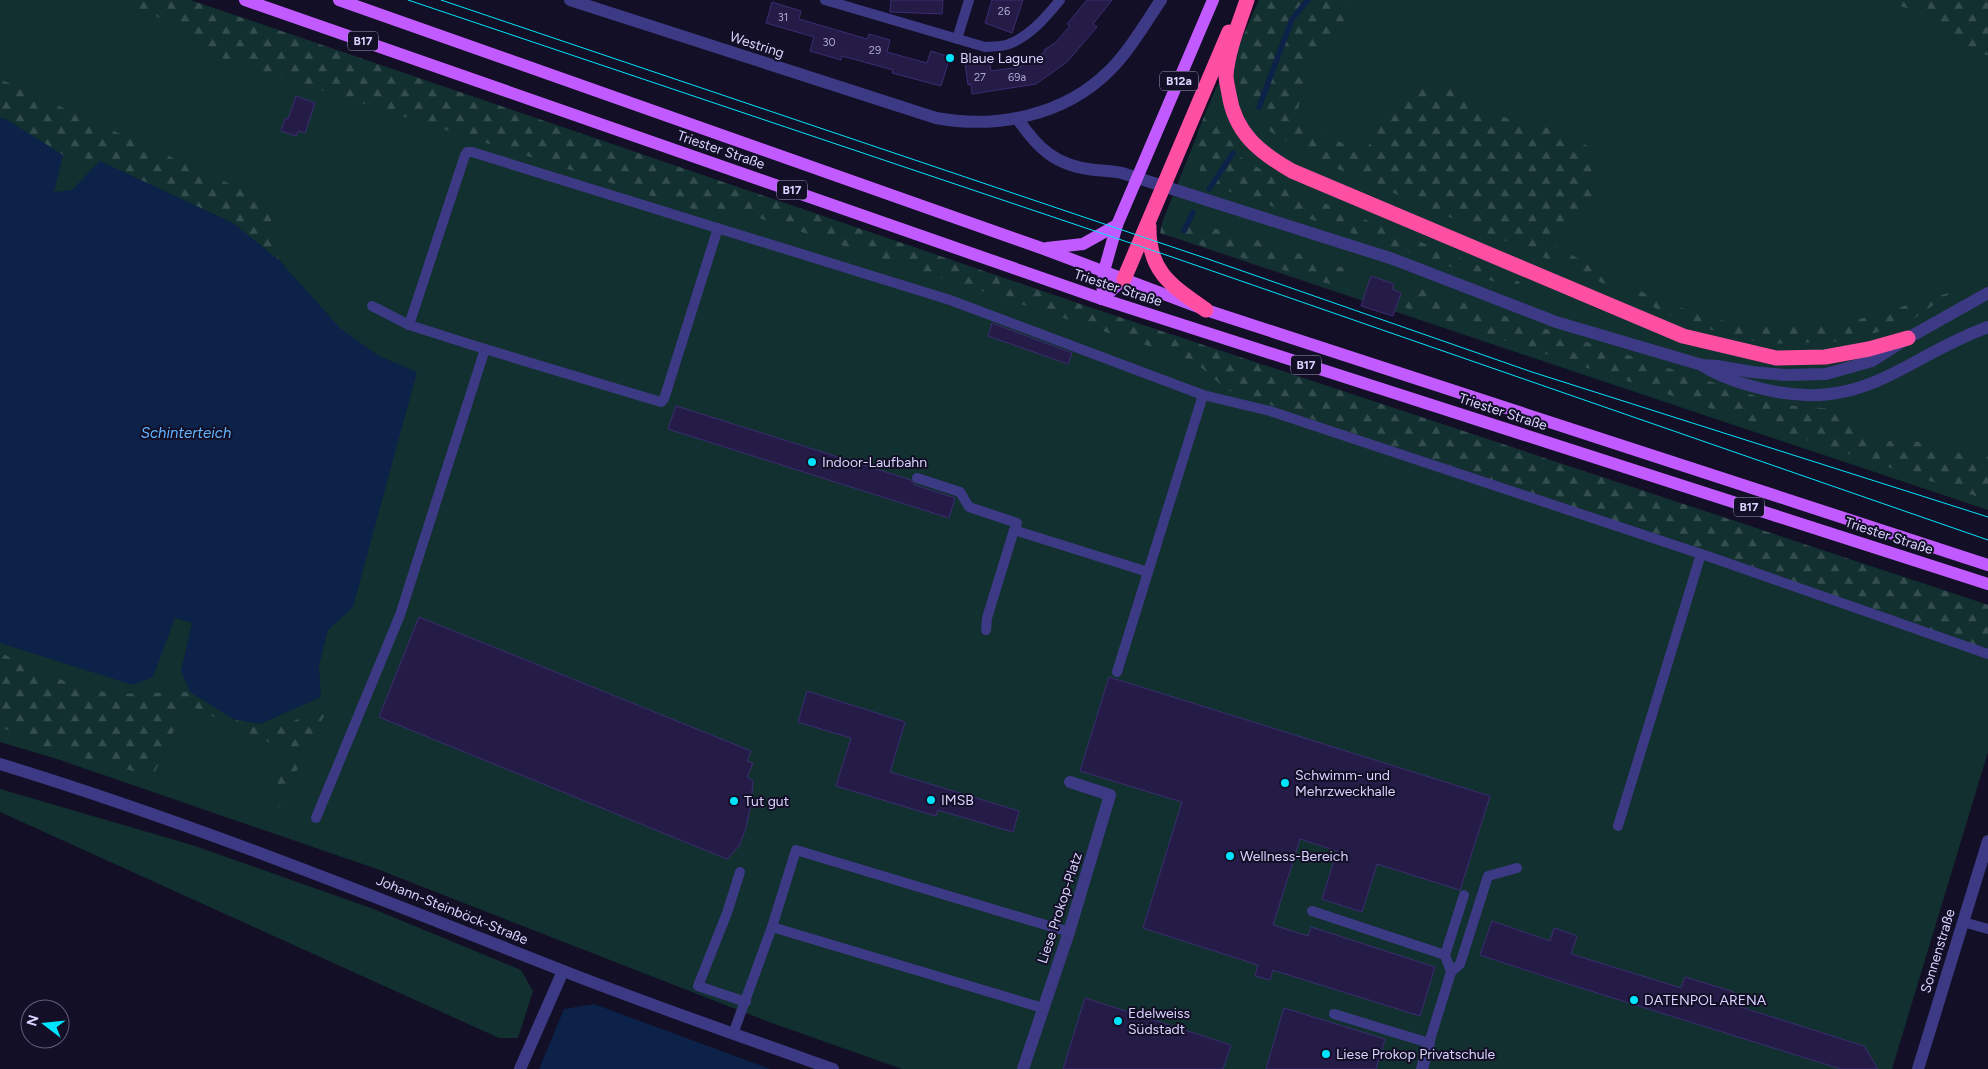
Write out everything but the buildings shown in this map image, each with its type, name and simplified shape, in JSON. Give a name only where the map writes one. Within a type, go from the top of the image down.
[{"type":"highway","points":[[1124,280],[1222,47],[1245,0]]},
{"type":"highway","points":[[1245,0],[1226,76],[1232,110],[1247,138],[1266,157],[1292,171],[1692,338],[1776,358],[1825,357],[1869,349],[1908,338]]},
{"type":"highway","points":[[1149,221],[1152,255],[1159,271],[1174,288],[1206,310]]},
{"type":"main road","name":"Triester Straße","points":[[245,0],[1102,299],[1988,584]]},
{"type":"main road","name":"Triester Straße","points":[[339,0],[1044,249],[1206,310],[1988,565]]},
{"type":"main road","name":"B12a","points":[[1104,271],[1117,225],[1213,0]]},
{"type":"main road","points":[[1044,249],[1084,244],[1117,225]]},
{"type":"main road","points":[[1102,299],[1104,271]]},
{"type":"main road","points":[[1102,299],[1124,280]]},
{"type":"street","name":"Westring","points":[[570,0],[936,118],[959,122],[1017,118],[1048,110],[1091,87],[1110,70],[1161,0]]},
{"type":"street","points":[[1017,118],[1043,151],[1051,158],[1062,163],[1094,170],[1122,173],[1393,259],[1556,322],[1702,365],[1785,375],[1826,374],[1872,361],[1908,338],[1988,293]]},
{"type":"street","points":[[1702,365],[1716,375],[1783,393],[1822,395],[1841,393],[1880,381],[1988,327]]},
{"type":"street","name":"Johann-Steinböck-Straße","points":[[0,765],[59,782],[359,889],[563,971],[833,1069]]},
{"type":"street","name":"Liese Prokop-Platz","points":[[1023,1069],[1069,932],[1110,795],[1070,782]]},
{"type":"street","name":"Sonnenstraße","points":[[1918,1069],[1988,841]]},
{"type":"street","points":[[520,1069],[563,971]]},
{"type":"street","points":[[1422,1069],[1430,1044]]},
{"type":"lane","points":[[825,0],[985,47],[1008,45],[1028,34],[1060,0]]},
{"type":"lane","points":[[957,39],[969,0]]},
{"type":"lane","points":[[409,325],[465,155],[467,152],[472,152],[950,300],[1203,395],[1270,411],[1701,554],[1988,654]]},
{"type":"lane","points":[[372,306],[409,325],[661,402],[664,398],[718,228]]},
{"type":"lane","points":[[316,818],[400,614],[485,349]]},
{"type":"lane","points":[[1117,672],[1203,395]]},
{"type":"lane","points":[[917,478],[960,492],[969,507],[1017,523],[987,618],[986,630]]},
{"type":"lane","points":[[1015,530],[1148,572]]},
{"type":"lane","points":[[1618,826],[1701,554]]},
{"type":"lane","points":[[733,1034],[772,927],[796,850],[1069,932]]},
{"type":"lane","points":[[1334,1014],[1430,1044],[1451,972],[1460,964],[1488,876],[1517,868]]},
{"type":"lane","points":[[740,872],[727,912],[698,986],[746,1002]]},
{"type":"lane","points":[[1451,972],[1445,954],[1464,896]]},
{"type":"lane","points":[[1312,911],[1445,954]]},
{"type":"lane","points":[[1963,922],[1988,929]]},
{"type":"lane","points":[[772,927],[1043,1008]]},
{"type":"green space","points":[[0,0],[190,0],[1092,308],[1988,605],[1988,752],[1892,1069],[902,1069],[769,1022],[377,869],[57,759],[0,742]]},
{"type":"green space","points":[[118,0],[190,0],[1092,308],[1988,605],[1988,645],[1982,647],[1227,390],[1194,361],[738,211],[708,214],[202,52],[188,30]]},
{"type":"green space","points":[[1259,0],[1988,0],[1988,510],[1160,233],[1163,220],[1215,90],[1241,41]]},
{"type":"green space","points":[[1259,0],[1352,0],[1348,18],[1333,38],[1316,52],[1305,75],[1296,120],[1364,154],[1391,105],[1420,83],[1451,88],[1478,111],[1561,131],[1589,147],[1597,175],[1594,204],[1554,244],[1608,277],[1672,305],[1744,327],[1832,327],[1952,292],[1911,321],[1850,341],[1765,344],[1689,324],[1596,280],[1324,163],[1271,132],[1240,86],[1241,41]]},
{"type":"green space","points":[[1882,0],[1988,0],[1988,55],[1953,51],[1938,18]]},
{"type":"green space","points":[[0,79],[239,188],[270,214],[279,260],[233,223],[100,161],[63,155],[6,119],[0,118]]},
{"type":"green space","points":[[1209,104],[1240,157],[1304,195],[1520,282],[1516,289],[1201,182],[1197,134]]},
{"type":"green space","points":[[1163,220],[1229,231],[1353,271],[1346,289],[1160,233]]},
{"type":"green space","points":[[1405,284],[1784,405],[1823,408],[1842,407],[1854,416],[1855,433],[1885,441],[1921,442],[1985,460],[1988,456],[1988,500],[1397,305]]},
{"type":"green space","points":[[0,652],[38,673],[111,694],[190,692],[233,719],[271,730],[311,714],[321,697],[327,710],[278,808],[270,803],[290,752],[186,704],[153,776],[37,746],[0,726]]},
{"type":"green space","points":[[0,789],[192,845],[371,908],[521,970],[533,991],[518,1038],[499,1038],[0,812]]},
{"type":"water","name":"Schinterteich","points":[[0,118],[6,119],[63,155],[54,192],[72,190],[100,161],[233,223],[279,260],[340,328],[379,356],[417,372],[353,607],[328,630],[319,665],[321,697],[260,724],[233,719],[190,692],[181,671],[192,623],[175,618],[153,677],[133,685],[0,643]]},
{"type":"water","points":[[594,1004],[770,1069],[539,1069],[564,1009]]},
{"type":"waterway","points":[[1259,107],[1292,19],[1308,0]]},
{"type":"waterway","points":[[1209,189],[1233,153]]},
{"type":"waterway","points":[[1184,231],[1193,212]]},
{"type":"tram line","points":[[408,0],[1172,257],[1988,540]]},
{"type":"tram line","points":[[441,0],[1208,259],[1532,372],[1988,517]]},
{"type":"place","name":"Blaue Lagune","points":[[950,58]]},
{"type":"place","name":"Indoor-Laufbahn","points":[[812,462]]},
{"type":"place","name":"Schwimm- und Mehrzweckhalle","points":[[1285,783]]},
{"type":"place","name":"IMSB","points":[[931,800]]},
{"type":"place","name":"Tut gut","points":[[734,801]]},
{"type":"place","name":"Wellness-Bereich","points":[[1230,856]]},
{"type":"place","name":"DATENPOL ARENA","points":[[1634,1000]]},
{"type":"place","name":"Edelweiss Südstadt","points":[[1118,1021]]},
{"type":"place","name":"Liese Prokop Privatschule","points":[[1326,1054]]}]
